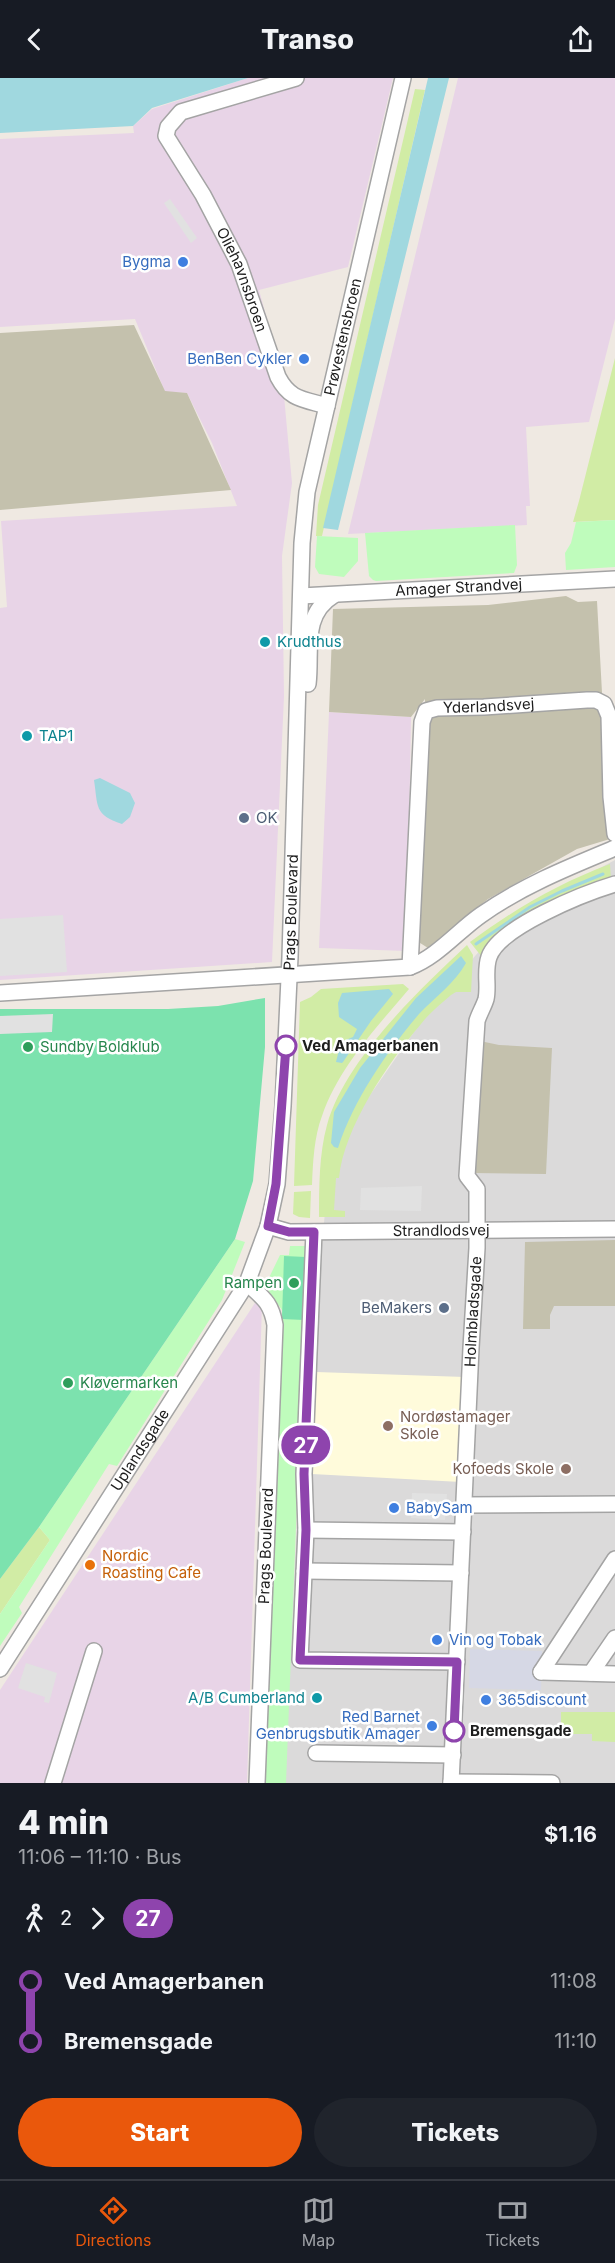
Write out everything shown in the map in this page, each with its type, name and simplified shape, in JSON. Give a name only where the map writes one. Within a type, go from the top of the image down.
[{"type":"street","name":"Oliehavnsbroen","points":[[296,78],[180,112],[168,127],[166,136],[203,195],[239,264],[278,377],[285,390],[295,397],[327,406]]},
{"type":"street","name":"Prøvestensbroen","points":[[301,596],[302,543],[307,492],[403,78]]},
{"type":"street","name":"Amager Strandvej","points":[[301,596],[615,579]]},
{"type":"street","points":[[298,706],[308,684],[312,626],[315,615],[319,606],[336,594]]},
{"type":"street","name":"Prags Boulevard","points":[[268,1226],[276,1184],[289,975],[301,596]]},
{"type":"street","name":"Yderlandsvej","points":[[410,967],[422,722],[426,711],[437,708],[587,700],[596,700],[604,704],[609,716],[611,797],[615,834]]},
{"type":"street","points":[[0,993],[410,967],[423,962],[482,914],[506,899],[570,866],[615,848]]},
{"type":"street","name":"Holmbladsgade","points":[[451,1782],[478,1232],[477,1189],[467,1176],[477,1021],[486,999],[489,956],[498,943],[532,920],[586,893],[615,884]]},
{"type":"street","name":"Strandlodsvej","points":[[268,1226],[289,1232],[615,1229]]},
{"type":"street","name":"Uplandsgade","points":[[0,1668],[247,1283],[268,1226]]},
{"type":"street","points":[[314,1232],[304,1474],[306,1530],[300,1660],[457,1662]]},
{"type":"street","name":"Prags Boulevard","points":[[247,1283],[267,1302],[272,1310],[274,1325],[257,1783]]},
{"type":"street","points":[[464,1505],[615,1504]]},
{"type":"street","points":[[306,1530],[463,1532]]},
{"type":"street","points":[[615,1559],[541,1672],[615,1674]]},
{"type":"street","points":[[304,1571],[461,1573]]},
{"type":"street","points":[[591,1673],[615,1638]]},
{"type":"street","points":[[53,1783],[94,1651]]},
{"type":"street","points":[[316,1753],[453,1755]]},
{"type":"street","points":[[451,1782],[552,1783]]},
{"type":"shaded area","points":[[248,78],[393,78],[348,267],[259,290],[282,374],[292,483],[282,556],[284,696],[272,962],[0,980],[0,608],[7,607],[1,521],[237,506],[212,443],[187,393],[165,392],[135,319],[0,327],[0,139],[134,133],[133,126],[152,109]]},
{"type":"shaded area","points":[[458,78],[615,78],[615,319],[589,422],[526,427],[530,506],[526,506],[527,525],[348,534]]},
{"type":"shaded area","points":[[170,199],[197,238],[191,243],[164,203]]},
{"type":"shaded area","points":[[134,325],[165,391],[187,393],[231,490],[0,510],[0,333]]},
{"type":"shaded area","points":[[566,596],[578,602],[597,601],[610,839],[577,849],[488,899],[428,948],[417,941],[425,699],[411,717],[329,712],[333,609],[488,605]]},
{"type":"shaded area","points":[[329,712],[411,717],[407,951],[319,948]]},
{"type":"shaded area","points":[[615,860],[615,1783],[284,1783],[297,1521],[327,1190],[354,1118],[437,999],[491,938],[548,896]]},
{"type":"shaded area","points":[[63,915],[67,972],[0,976],[0,919]]},
{"type":"shaded area","points":[[53,1014],[52,1032],[0,1034],[0,1016]]},
{"type":"shaded area","points":[[480,1041],[499,1045],[552,1048],[546,1174],[473,1173]]},
{"type":"shaded area","points":[[422,1186],[421,1211],[360,1210],[361,1188]]},
{"type":"shaded area","points":[[615,1240],[615,1306],[554,1306],[550,1315],[550,1329],[523,1329],[525,1242]]},
{"type":"shaded area","points":[[255,1303],[262,1304],[247,1783],[0,1783],[0,1690]]},
{"type":"shaded area","name":"Nordøstamager Skole","points":[[316,1372],[465,1377],[461,1482],[312,1474]]},
{"type":"shaded area","points":[[412,1493],[447,1494],[445,1520],[411,1518]]},
{"type":"shaded area","points":[[470,1649],[542,1651],[541,1690],[469,1688]]},
{"type":"shaded area","points":[[26,1663],[57,1673],[49,1703],[44,1702],[45,1697],[18,1688]]},
{"type":"green space","points":[[415,89],[425,90],[322,536],[316,536],[318,505]]},
{"type":"green space","points":[[615,358],[615,520],[573,522],[579,501]]},
{"type":"green space","points":[[615,520],[615,567],[566,570],[565,553],[571,543],[576,522]]},
{"type":"green space","points":[[515,525],[517,565],[514,573],[376,581],[369,576],[365,533]]},
{"type":"green space","points":[[317,536],[358,538],[358,561],[344,577],[319,574],[315,567]]},
{"type":"green space","points":[[610,864],[611,881],[592,886],[482,957],[470,942],[537,898]]},
{"type":"green space","points":[[467,945],[473,955],[471,992],[456,992],[431,1012],[382,1076],[358,1117],[349,1138],[339,1178],[336,1178],[334,1210],[345,1211],[345,1217],[319,1217],[322,1147],[336,1100],[366,1052],[385,1028]]},
{"type":"green space","points":[[403,984],[409,989],[348,1065],[329,1098],[317,1132],[312,1185],[294,1186],[300,1002],[321,989]]},
{"type":"green space","name":"Kløvermarken","points":[[265,998],[265,1047],[253,1181],[235,1239],[39,1527],[0,1579],[0,1009],[168,1009],[218,1006]]},
{"type":"green space","points":[[311,1191],[310,1218],[293,1214],[294,1192]]},
{"type":"green space","points":[[235,1239],[245,1242],[222,1300],[117,1466],[109,1464],[19,1607],[22,1613],[0,1646],[0,1614],[50,1540],[39,1527]]},
{"type":"green space","points":[[290,1246],[307,1246],[286,1783],[264,1783],[282,1310],[265,1286],[280,1255],[289,1255]]},
{"type":"green space","name":"Rampen","points":[[284,1256],[306,1257],[304,1320],[282,1319]]},
{"type":"green space","points":[[39,1527],[50,1540],[0,1614],[0,1579]]},
{"type":"green space","points":[[561,1712],[615,1712],[615,1742],[592,1741],[592,1734],[561,1734]]},
{"type":"water","points":[[0,78],[248,78],[152,108],[133,126],[0,133]]},
{"type":"water","points":[[428,78],[449,78],[338,530],[323,528]]},
{"type":"water","points":[[100,778],[130,793],[135,803],[130,817],[122,824],[106,817],[99,808],[94,780]]},
{"type":"water","points":[[461,956],[466,963],[451,983],[419,1014],[395,1044],[362,1094],[338,1148],[334,1147],[331,1143],[334,1112],[360,1068],[416,998]]},
{"type":"water","points":[[389,989],[393,994],[343,1062],[336,1062],[341,1042],[353,1037],[357,1029],[339,1017],[338,1003],[342,993]]},
{"type":"waterway","points":[[476,944],[530,907],[603,874]]},
{"type":"bus line","name":"27","points":[[286,1046],[276,1184],[268,1226],[289,1232],[314,1232],[304,1474],[306,1530],[300,1660],[457,1662],[454,1731]]},
{"type":"place","name":"Bygma","points":[[183,262]]},
{"type":"place","name":"BenBen Cykler","points":[[304,359]]},
{"type":"place","name":"Krudthus","points":[[265,642]]},
{"type":"place","name":"TAP1","points":[[27,736]]},
{"type":"place","name":"OK","points":[[244,818]]},
{"type":"place","name":"Ved Amagerbanen","points":[[286,1046]]},
{"type":"place","name":"Sundby Boldklub","points":[[28,1047]]},
{"type":"place","name":"Rampen","points":[[294,1283]]},
{"type":"place","name":"BeMakers","points":[[444,1308]]},
{"type":"place","name":"Kløvermarken","points":[[68,1383]]},
{"type":"place","name":"Nordøstamager Skole","points":[[388,1426]]},
{"type":"place","name":"Kofoeds Skole","points":[[566,1469]]},
{"type":"place","name":"BabySam","points":[[394,1508]]},
{"type":"place","name":"Nordic Roasting Cafe","points":[[90,1565]]},
{"type":"place","name":"Vin og Tobak","points":[[437,1640]]},
{"type":"place","name":"A/B Cumberland","points":[[317,1698]]},
{"type":"place","name":"365discount","points":[[486,1700]]},
{"type":"place","name":"Red Barnet Genbrugsbutik Amager","points":[[432,1726]]},
{"type":"place","name":"Bremensgade","points":[[454,1731]]}]
